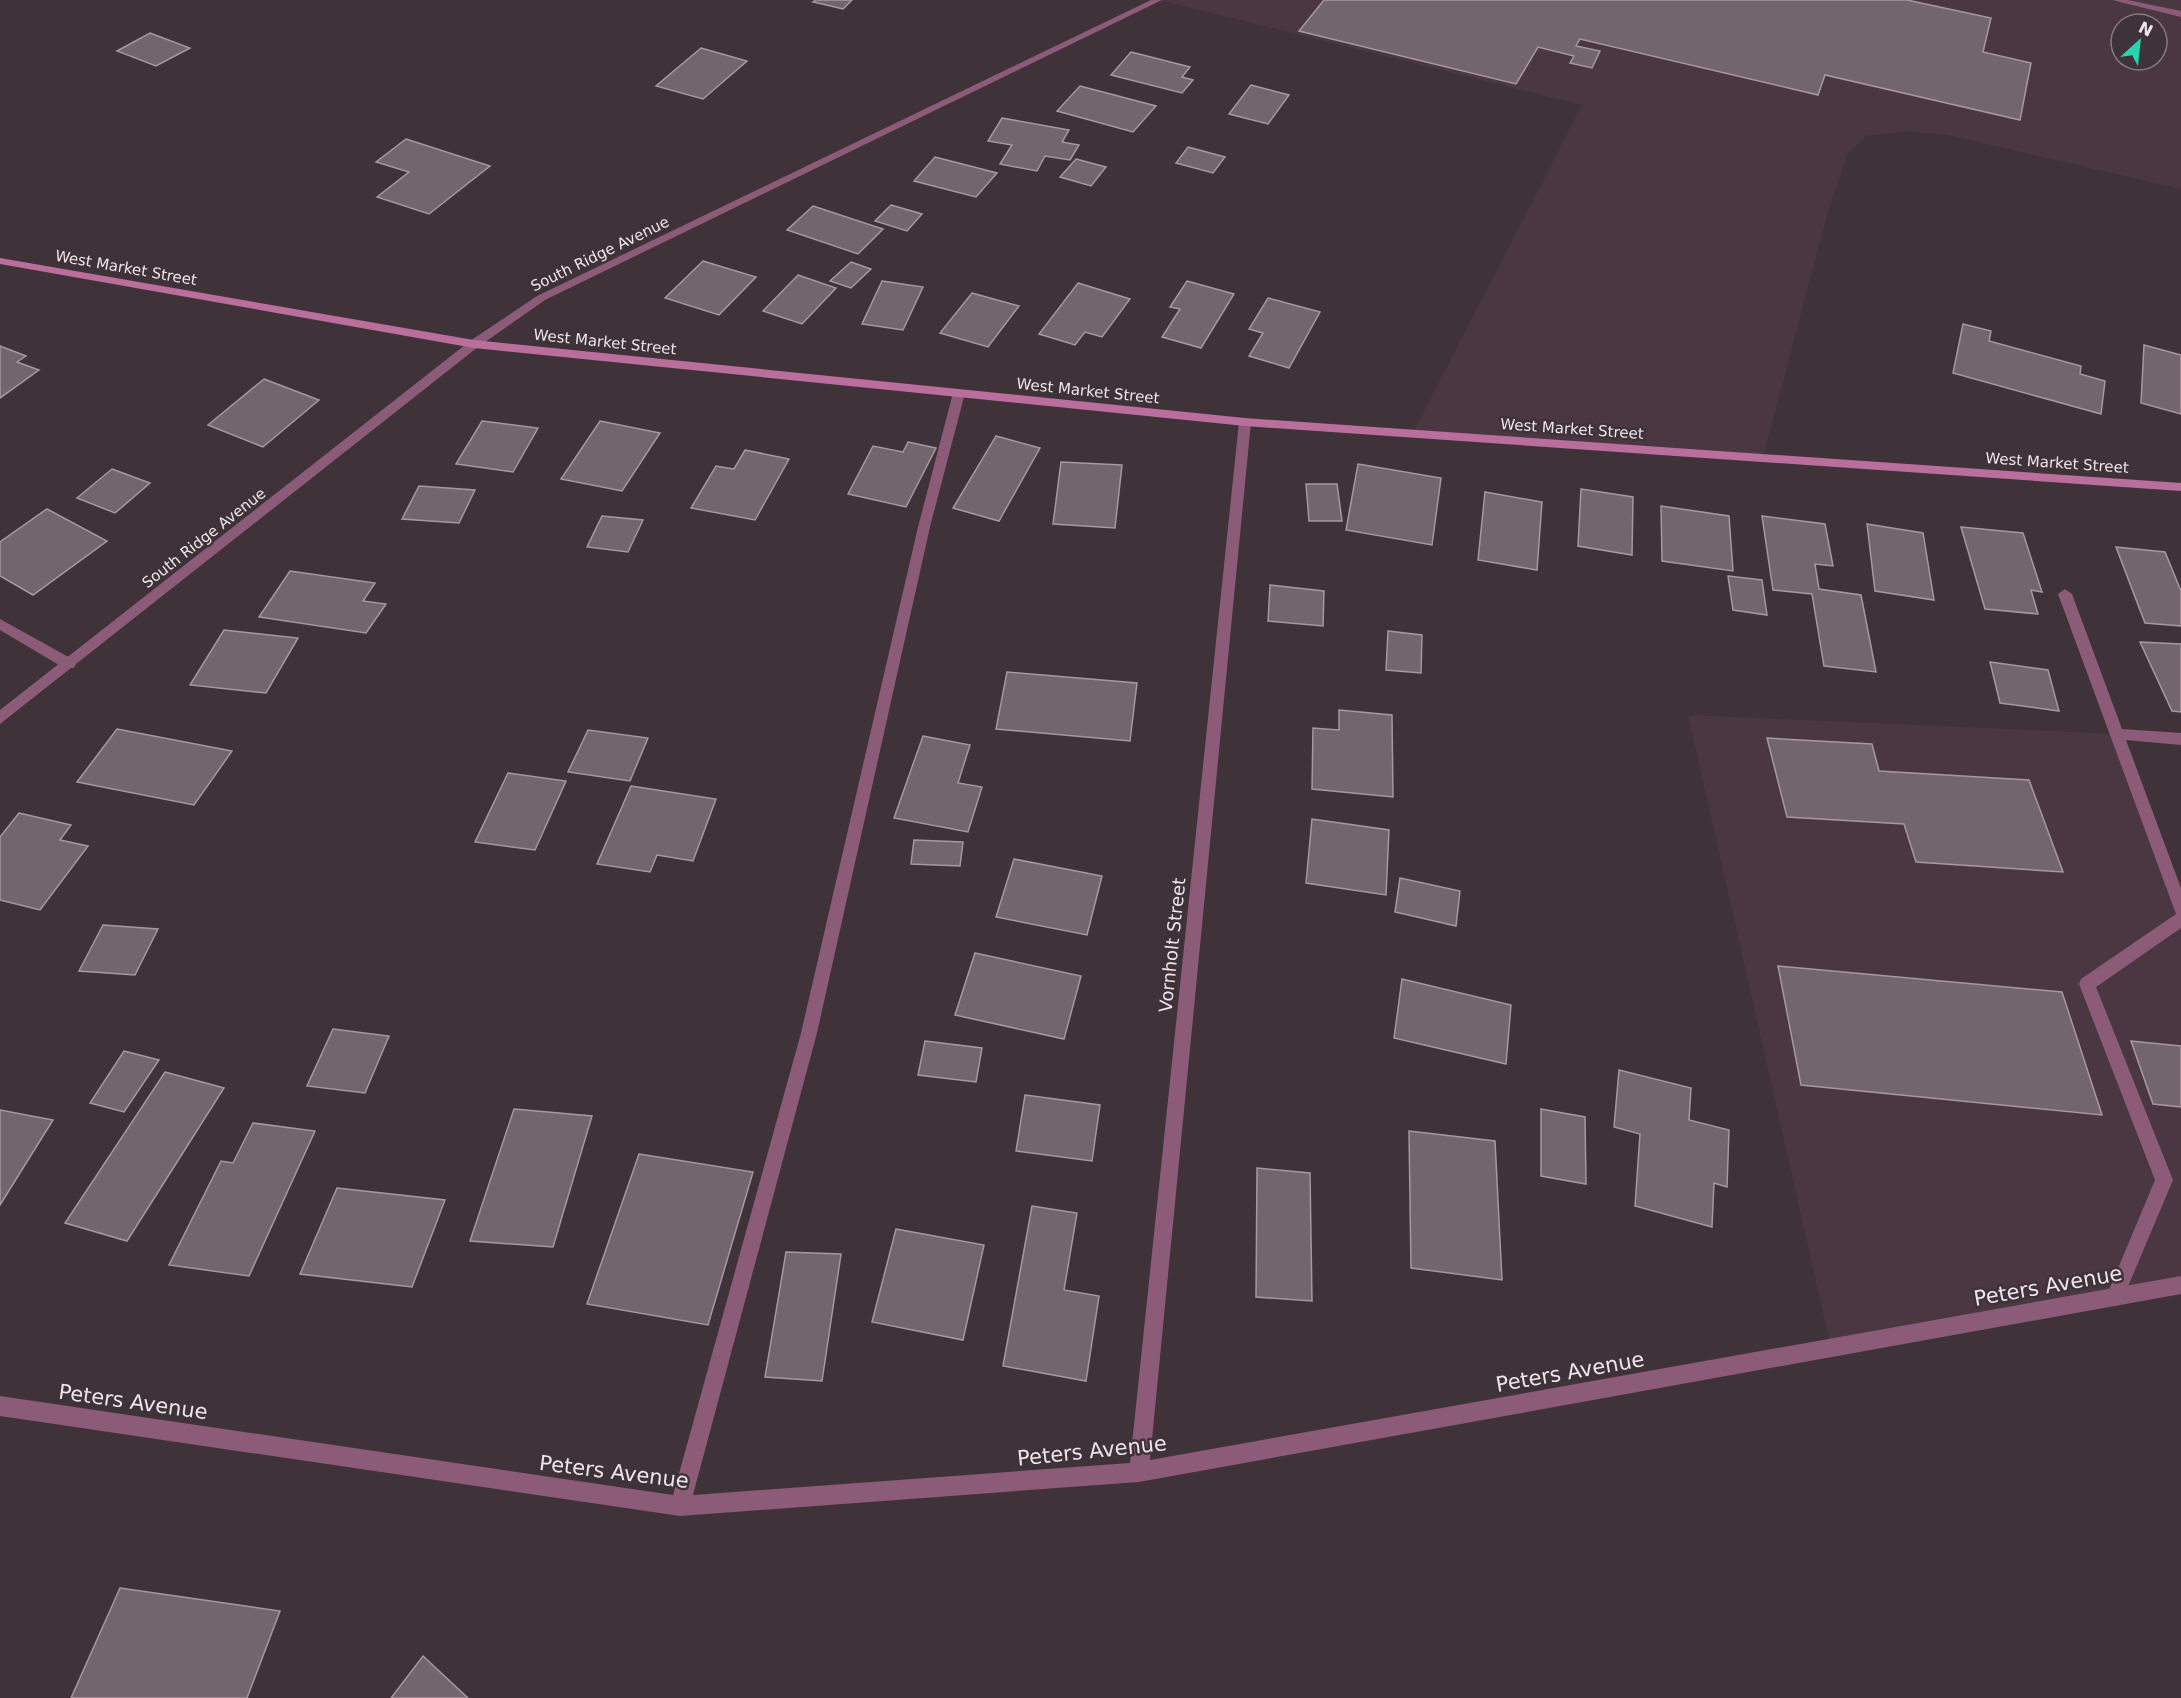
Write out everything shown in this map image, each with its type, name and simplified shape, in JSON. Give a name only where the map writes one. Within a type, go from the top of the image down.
[{"type":"main road","name":"West Market Street","points":[[0,261],[474,344],[1245,422],[2181,487]]},
{"type":"street","name":"South Ridge Avenue","points":[[0,718],[474,344],[541,298],[1158,0]]},
{"type":"street","points":[[2116,0],[2181,14]]},
{"type":"street","points":[[680,1506],[809,1033],[924,527],[959,393]]},
{"type":"street","name":"Vornholt Street","points":[[1139,1473],[1245,422]]},
{"type":"street","points":[[2065,594],[2181,909]]},
{"type":"street","points":[[0,624],[69,664]]},
{"type":"street","points":[[2117,734],[2181,739]]},
{"type":"street","points":[[2115,1297],[2164,1180],[2087,984],[2181,920]]},
{"type":"street","name":"Peters Avenue","points":[[0,1406],[680,1506],[1139,1473],[2181,1285]]},
{"type":"shaded area","points":[[1159,0],[2181,0],[2181,189],[1948,135],[1906,131],[1866,136],[1848,153],[1827,215],[1763,458],[1413,433],[1582,105]]},
{"type":"shaded area","points":[[1688,715],[2117,734],[2181,909],[2181,1285],[1831,1348]]},
{"type":"building","points":[[816,0],[852,0],[843,9],[813,2]]},
{"type":"building","points":[[1324,0],[1907,0],[1991,18],[1983,52],[2031,63],[2020,120],[1825,75],[1818,95],[1580,39],[1576,46],[1600,51],[1592,68],[1570,63],[1574,56],[1538,47],[1516,84],[1299,31]]},
{"type":"building","points":[[150,33],[190,48],[156,66],[117,51]]},
{"type":"building","points":[[701,48],[747,61],[703,99],[656,86]]},
{"type":"building","points":[[1131,52],[1190,67],[1182,77],[1193,80],[1182,93],[1111,75]]},
{"type":"building","points":[[1251,85],[1289,95],[1268,124],[1229,114]]},
{"type":"building","points":[[1080,86],[1156,106],[1133,132],[1057,111]]},
{"type":"building","points":[[1002,118],[1069,130],[1062,142],[1079,145],[1070,160],[1045,156],[1037,171],[1000,164],[1012,145],[988,141]]},
{"type":"building","points":[[406,139],[490,166],[429,214],[377,197],[409,172],[376,162]]},
{"type":"building","points":[[1188,147],[1225,157],[1213,173],[1176,163]]},
{"type":"building","points":[[935,157],[997,173],[976,197],[914,181]]},
{"type":"building","points":[[1076,159],[1106,167],[1091,186],[1060,177]]},
{"type":"building","points":[[891,205],[922,214],[907,231],[875,221]]},
{"type":"building","points":[[813,206],[883,229],[858,254],[787,230]]},
{"type":"building","points":[[703,261],[756,277],[719,315],[665,298]]},
{"type":"building","points":[[851,262],[871,269],[851,288],[830,281]]},
{"type":"building","points":[[798,275],[836,288],[802,324],[763,311]]},
{"type":"building","points":[[882,281],[923,287],[903,330],[862,324]]},
{"type":"building","points":[[1187,281],[1234,294],[1201,348],[1162,337],[1180,309],[1170,307]]},
{"type":"building","points":[[1078,283],[1130,299],[1102,337],[1085,332],[1075,345],[1039,334]]},
{"type":"building","points":[[972,293],[1019,306],[988,347],[940,333]]},
{"type":"building","points":[[1268,298],[1320,312],[1289,368],[1249,356],[1263,333],[1249,329]]},
{"type":"building","points":[[1963,324],[1991,331],[1989,341],[2081,366],[2080,374],[2105,381],[2101,414],[1953,373]]},
{"type":"building","points":[[2144,345],[2181,355],[2181,414],[2141,403]]},
{"type":"building","points":[[0,346],[26,356],[17,362],[39,370],[0,398]]},
{"type":"building","points":[[264,379],[319,400],[263,447],[208,425]]},
{"type":"building","points":[[482,421],[538,428],[513,472],[456,464]]},
{"type":"building","points":[[600,421],[660,433],[622,491],[561,479]]},
{"type":"building","points":[[996,436],[1040,448],[999,521],[953,508]]},
{"type":"building","points":[[908,442],[936,448],[906,507],[848,494],[873,446],[903,452]]},
{"type":"building","points":[[745,450],[789,459],[755,520],[691,508],[716,466],[734,469]]},
{"type":"building","points":[[1061,462],[1122,465],[1115,528],[1053,524]]},
{"type":"building","points":[[1358,464],[1441,478],[1432,545],[1346,530]]},
{"type":"building","points":[[112,469],[150,483],[115,513],[77,498]]},
{"type":"building","points":[[1306,484],[1337,484],[1342,521],[1309,521]]},
{"type":"building","points":[[419,486],[475,490],[459,523],[402,519]]},
{"type":"building","points":[[1581,489],[1633,497],[1632,555],[1578,546]]},
{"type":"building","points":[[1485,492],[1542,502],[1537,570],[1478,560]]},
{"type":"building","points":[[1661,506],[1729,516],[1733,571],[1662,561]]},
{"type":"building","points":[[47,509],[107,541],[33,595],[0,576],[0,542]]},
{"type":"building","points":[[602,516],[643,520],[628,552],[587,547]]},
{"type":"building","points":[[1762,516],[1825,524],[1833,566],[1815,564],[1819,589],[1861,595],[1876,672],[1824,666],[1812,594],[1773,590]]},
{"type":"building","points":[[1867,524],[1923,533],[1934,600],[1875,591]]},
{"type":"building","points":[[1961,527],[2023,533],[2042,592],[2031,590],[2038,614],[1985,609]]},
{"type":"building","points":[[2116,547],[2165,552],[2181,591],[2181,626],[2145,623]]},
{"type":"building","points":[[290,571],[375,583],[363,601],[386,604],[366,633],[259,617]]},
{"type":"building","points":[[1728,576],[1762,580],[1767,615],[1733,610]]},
{"type":"building","points":[[1270,585],[1324,591],[1323,626],[1268,621]]},
{"type":"building","points":[[224,630],[298,638],[266,693],[190,685]]},
{"type":"building","points":[[1388,631],[1422,635],[1421,673],[1386,670]]},
{"type":"building","points":[[2140,642],[2181,644],[2181,712],[2172,711]]},
{"type":"building","points":[[1990,662],[2048,670],[2059,711],[2000,703]]},
{"type":"building","points":[[1007,672],[1137,683],[1130,741],[996,729]]},
{"type":"building","points":[[1339,710],[1392,715],[1393,797],[1312,789],[1313,728],[1339,730]]},
{"type":"building","points":[[117,729],[232,751],[194,805],[77,782]]},
{"type":"building","points":[[588,730],[648,738],[630,781],[568,772]]},
{"type":"building","points":[[923,736],[970,745],[958,783],[982,787],[968,832],[894,818]]},
{"type":"building","points":[[1767,738],[1872,744],[1879,771],[2029,780],[2063,872],[1916,862],[1904,824],[1787,817]]},
{"type":"building","points":[[508,773],[566,781],[535,850],[475,842]]},
{"type":"building","points":[[631,786],[716,799],[693,861],[657,855],[650,872],[597,864]]},
{"type":"building","points":[[19,813],[71,825],[60,840],[88,846],[40,910],[0,900],[0,837]]},
{"type":"building","points":[[1312,819],[1389,830],[1386,895],[1306,883]]},
{"type":"building","points":[[914,840],[963,842],[960,866],[911,864]]},
{"type":"building","points":[[1014,859],[1102,876],[1087,935],[996,917]]},
{"type":"building","points":[[1400,878],[1460,891],[1456,926],[1395,912]]},
{"type":"building","points":[[103,925],[158,929],[135,975],[79,971]]},
{"type":"building","points":[[975,953],[1081,976],[1064,1039],[955,1015]]},
{"type":"building","points":[[1778,966],[2062,992],[2102,1115],[1801,1085]]},
{"type":"building","points":[[1402,979],[1511,1005],[1506,1064],[1394,1038]]},
{"type":"building","points":[[333,1029],[389,1036],[365,1093],[307,1086]]},
{"type":"building","points":[[925,1041],[982,1048],[976,1082],[918,1075]]},
{"type":"building","points":[[2131,1041],[2181,1046],[2181,1107],[2153,1104]]},
{"type":"building","points":[[124,1051],[159,1060],[124,1112],[90,1103]]},
{"type":"building","points":[[1619,1070],[1691,1088],[1689,1120],[1729,1130],[1727,1187],[1714,1183],[1712,1227],[1635,1206],[1640,1134],[1614,1127]]},
{"type":"building","points":[[165,1072],[224,1088],[127,1241],[65,1223]]},
{"type":"building","points":[[1025,1095],[1100,1105],[1092,1161],[1016,1151]]},
{"type":"building","points":[[514,1109],[592,1116],[553,1247],[470,1241]]},
{"type":"building","points":[[1541,1109],[1585,1117],[1586,1184],[1541,1176]]},
{"type":"building","points":[[0,1110],[53,1120],[0,1205]]},
{"type":"building","points":[[253,1123],[315,1131],[249,1276],[169,1265],[221,1161],[233,1163]]},
{"type":"building","points":[[1409,1131],[1495,1141],[1502,1280],[1411,1268]]},
{"type":"building","points":[[639,1154],[753,1172],[708,1325],[587,1304]]},
{"type":"building","points":[[1257,1168],[1310,1173],[1312,1301],[1256,1297]]},
{"type":"building","points":[[337,1188],[445,1200],[412,1287],[300,1274]]},
{"type":"building","points":[[1032,1206],[1077,1213],[1064,1290],[1099,1296],[1086,1381],[1003,1366]]},
{"type":"building","points":[[896,1229],[984,1245],[963,1340],[872,1322]]},
{"type":"building","points":[[786,1252],[841,1254],[822,1381],[765,1377]]},
{"type":"building","points":[[120,1588],[280,1611],[247,1698],[71,1698]]},
{"type":"building","points":[[423,1656],[468,1698],[391,1698]]}]
